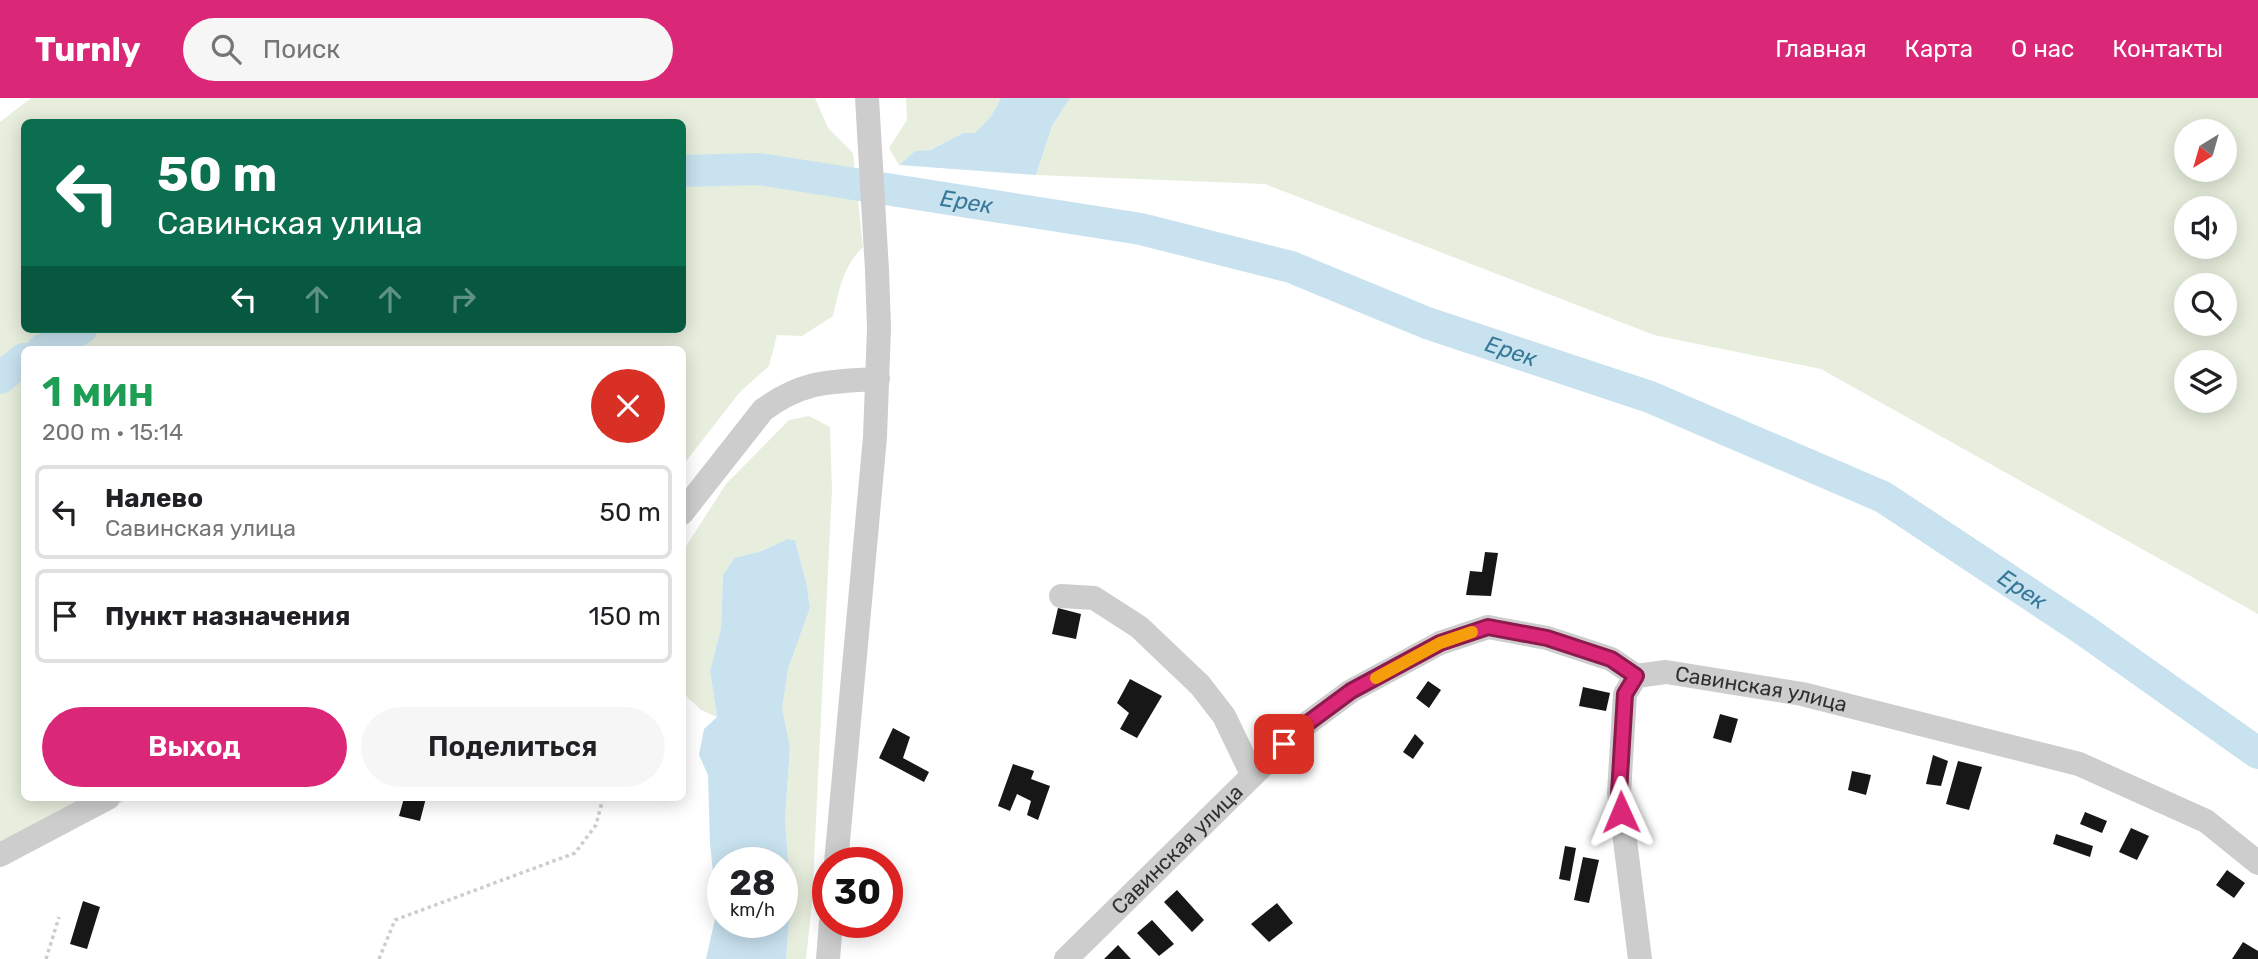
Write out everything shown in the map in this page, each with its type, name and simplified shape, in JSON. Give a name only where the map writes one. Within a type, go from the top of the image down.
[{"type":"street","points":[[837,847],[878,379],[877,270],[867,98]]},
{"type":"street","points":[[686,508],[763,410],[777,400],[818,382],[878,379]]},
{"type":"street","points":[[1061,596],[1094,598],[1139,627],[1200,685],[1224,716],[1252,774]]},
{"type":"street","name":"Савинская улица","points":[[1066,959],[1301,728],[1351,691],[1440,643],[1488,627],[1560,642],[1611,659],[1636,676],[1666,672],[1802,694],[2079,764],[2206,821],[2258,863]]},
{"type":"street","points":[[1636,676],[1625,694],[1619,793],[1640,959]]},
{"type":"street","points":[[0,855],[102,801]]},
{"type":"street","points":[[828,959],[830,938]]},
{"type":"path","points":[[379,959],[395,920],[575,853],[596,825],[602,801]]},
{"type":"path","points":[[46,959],[59,917]]},
{"type":"green space","points":[[31,98],[815,98],[828,128],[853,153],[863,247],[846,270],[833,316],[802,336],[777,335],[769,366],[740,392],[686,461],[686,346],[21,346],[21,801],[124,801],[0,864],[0,122]]},
{"type":"green space","points":[[906,98],[1001,98],[991,116],[975,133],[963,133],[929,150],[915,151],[899,165],[889,148],[907,120]]},
{"type":"green space","points":[[1070,98],[2258,98],[2258,614],[1821,369],[1654,335],[1265,184],[1036,175],[1052,126]]},
{"type":"green space","points":[[809,416],[830,427],[832,489],[815,847],[812,847],[812,903],[806,959],[786,959],[788,938],[798,938],[798,847],[787,847],[785,820],[790,747],[781,709],[788,669],[810,608],[795,540],[787,539],[762,551],[734,558],[723,575],[721,628],[710,671],[717,717],[701,710],[686,696],[686,546],[726,484],[789,420]]},
{"type":"water","points":[[1001,98],[1070,98],[1052,126],[1036,175],[899,165],[915,151],[930,150],[963,133],[975,133],[991,116]]},
{"type":"water","points":[[787,539],[795,540],[807,586],[810,608],[788,669],[782,709],[790,747],[785,820],[787,847],[710,847],[708,775],[699,755],[704,729],[717,717],[710,671],[721,628],[723,575],[734,558],[762,551]]},
{"type":"water","points":[[711,938],[788,938],[786,959],[706,959]]},
{"type":"building","points":[[1485,552],[1498,553],[1491,596],[1466,595],[1470,571],[1482,572]]},
{"type":"building","points":[[1058,608],[1081,614],[1076,639],[1052,634]]},
{"type":"building","points":[[1130,679],[1162,696],[1137,738],[1120,729],[1129,713],[1117,703]]},
{"type":"building","points":[[1428,681],[1441,690],[1429,708],[1416,698]]},
{"type":"building","points":[[1583,687],[1610,693],[1606,711],[1579,706]]},
{"type":"building","points":[[1720,714],[1738,719],[1731,743],[1713,738]]},
{"type":"building","points":[[893,728],[910,737],[903,758],[929,772],[924,782],[879,758]]},
{"type":"building","points":[[1415,734],[1424,743],[1413,759],[1403,752]]},
{"type":"building","points":[[1933,755],[1948,761],[1941,786],[1926,784]]},
{"type":"building","points":[[1958,761],[1982,767],[1969,810],[1946,804]]},
{"type":"building","points":[[1013,764],[1034,771],[1031,779],[1050,786],[1038,820],[1027,815],[1031,801],[1017,794],[1010,811],[998,806]]},
{"type":"building","points":[[1852,771],[1871,775],[1866,795],[1848,790]]},
{"type":"building","points":[[403,801],[425,801],[420,821],[399,816]]},
{"type":"building","points":[[2085,812],[2107,821],[2102,833],[2080,824]]},
{"type":"building","points":[[2131,828],[2149,836],[2137,860],[2119,852]]},
{"type":"building","points":[[2056,834],[2093,846],[2090,857],[2053,844]]},
{"type":"building","points":[[1565,846],[1576,848],[1570,881],[1559,879]]},
{"type":"building","points":[[1583,857],[1599,860],[1589,903],[1574,900]]},
{"type":"building","points":[[2227,870],[2245,883],[2234,898],[2216,885]]},
{"type":"building","points":[[1177,890],[1204,920],[1192,932],[1164,902]]},
{"type":"building","points":[[83,901],[100,907],[87,949],[70,944]]},
{"type":"building","points":[[1277,903],[1293,923],[1269,942],[1251,924]]},
{"type":"building","points":[[1152,920],[1174,944],[1159,956],[1137,933]]},
{"type":"building","points":[[2243,942],[2258,951],[2258,959],[2232,959]]},
{"type":"building","points":[[1118,945],[1131,959],[1104,959]]},
{"type":"waterway","name":"Ерек","points":[[686,171],[759,169],[1141,229],[1291,267],[1427,323],[1650,397],[1883,497],[2084,630],[2258,753]]},
{"type":"waterway","name":"Ерек","points":[[49,346],[74,333]]},
{"type":"waterway","name":"Ерек","points":[[0,378],[21,361]]},
{"type":"slow traffic","points":[[1376,678],[1440,643],[1472,632]]},
{"type":"route","points":[[1284,744],[1351,691],[1440,643],[1488,627],[1547,638],[1611,659],[1636,676],[1625,694],[1619,793],[1621,812]]}]
